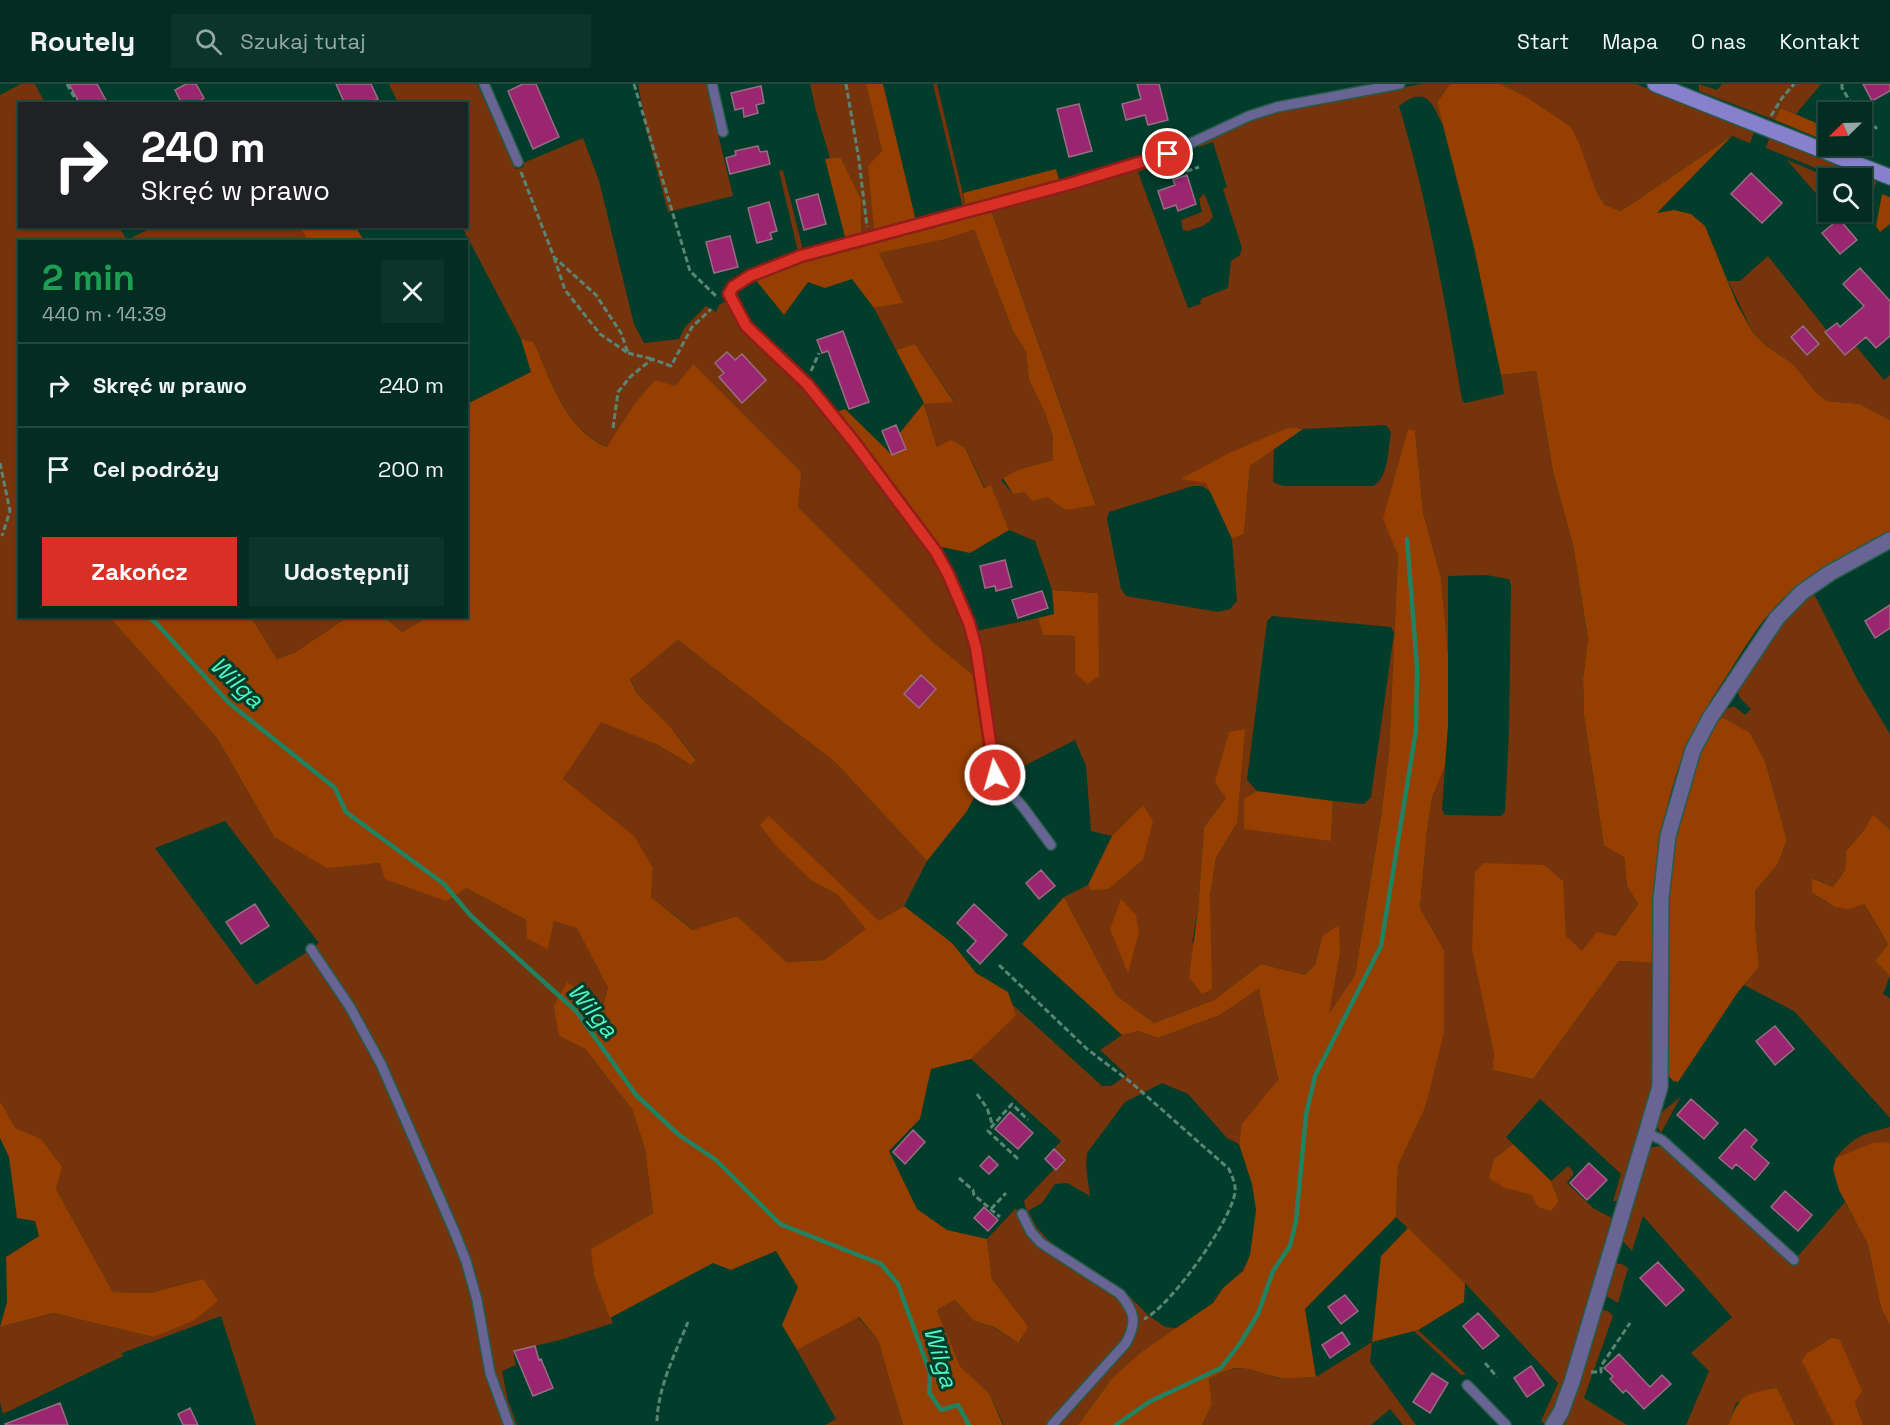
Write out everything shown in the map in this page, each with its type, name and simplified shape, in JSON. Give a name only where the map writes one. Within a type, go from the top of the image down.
[{"type":"street","points":[[1656,84],[1890,177]]},
{"type":"street","points":[[1553,1425],[1572,1382],[1660,1087],[1661,898],[1668,836],[1693,750],[1710,718],[1777,618],[1801,593],[1830,573],[1890,540]]},
{"type":"lane","points":[[484,84],[518,162]]},
{"type":"lane","points":[[712,84],[723,132]]},
{"type":"lane","points":[[1051,845],[1023,807],[995,775],[981,679],[969,623],[960,598],[936,552],[854,442],[807,384],[746,326],[729,294],[733,287],[771,266],[1073,183],[1168,154],[1238,121],[1277,107],[1400,84]]},
{"type":"lane","points":[[311,950],[350,1007],[376,1054],[455,1233],[477,1300],[490,1373],[509,1425]]},
{"type":"lane","points":[[1647,1133],[1662,1140],[1794,1260]]},
{"type":"lane","points":[[1022,1214],[1031,1232],[1041,1243],[1120,1294],[1129,1305],[1133,1317],[1133,1330],[1126,1343],[1052,1425]]},
{"type":"lane","points":[[1467,1385],[1506,1425]]},
{"type":"path","points":[[67,84],[77,102]]},
{"type":"path","points":[[634,84],[690,272],[719,299]]},
{"type":"path","points":[[846,84],[860,160],[868,238]]},
{"type":"path","points":[[1763,127],[1794,84]]},
{"type":"path","points":[[1842,84],[1850,102]]},
{"type":"path","points":[[1872,124],[1877,129]]},
{"type":"path","points":[[1165,161],[1170,177],[1199,167]]},
{"type":"path","points":[[518,162],[565,290],[600,334],[628,353],[671,366],[692,327],[711,309]]},
{"type":"path","points":[[554,258],[596,295],[621,333],[628,353]]},
{"type":"path","points":[[808,378],[819,353]]},
{"type":"path","points":[[613,428],[618,392],[630,377],[652,359]]},
{"type":"path","points":[[0,463],[10,511],[2,536]]},
{"type":"path","points":[[999,965],[1087,1049],[1133,1084],[1228,1169],[1235,1183],[1235,1193],[1226,1218],[1192,1269],[1169,1299],[1153,1314],[1145,1319],[1133,1317]]},
{"type":"path","points":[[976,1094],[987,1108],[993,1126]]},
{"type":"path","points":[[1018,1159],[988,1131],[1011,1104],[1029,1120]]},
{"type":"path","points":[[959,1178],[973,1190],[974,1195],[1000,1217]]},
{"type":"path","points":[[991,1209],[1006,1193]]},
{"type":"path","points":[[657,1421],[657,1408],[688,1322]]},
{"type":"path","points":[[1593,1373],[1600,1372],[1601,1366],[1630,1323]]},
{"type":"path","points":[[1485,1363],[1497,1377]]},
{"type":"shaded area","points":[[21,84],[35,84],[44,102],[18,102],[18,228],[120,228],[127,240],[18,240],[18,618],[110,618],[217,738],[274,837],[327,867],[380,863],[466,888],[526,920],[548,948],[554,921],[577,927],[608,988],[603,1005],[568,983],[559,1036],[585,1049],[632,1109],[645,1149],[653,1213],[592,1249],[594,1276],[613,1323],[560,1340],[513,1351],[516,1365],[502,1371],[508,1401],[517,1425],[513,1425],[496,1383],[473,1267],[376,1045],[315,946],[319,943],[225,821],[155,848],[256,985],[307,952],[349,1013],[373,1056],[431,1185],[468,1277],[506,1425],[256,1425],[221,1316],[122,1353],[123,1356],[3,1414],[0,1402],[0,1327],[53,1313],[153,1337],[203,1279],[150,1293],[113,1292],[56,1189],[41,1139],[15,1129],[0,1101],[0,95]]},
{"type":"shaded area","points":[[389,84],[477,84],[516,169],[524,167],[523,163],[583,138],[599,181],[634,324],[644,343],[679,339],[685,327],[706,306],[716,312],[719,305],[724,302],[728,304],[742,327],[805,386],[853,443],[937,564],[955,597],[968,637],[977,678],[932,641],[798,507],[693,364],[675,386],[633,406],[608,447],[593,439],[581,428],[561,402],[534,342],[521,339],[463,228],[468,228],[468,102],[398,102]]},
{"type":"shaded area","points":[[638,84],[706,84],[733,196],[668,212],[646,129]]},
{"type":"shaded area","points":[[810,84],[866,84],[882,151],[869,166],[874,230],[861,233],[861,199],[841,158],[830,158]]},
{"type":"shaded area","points":[[866,84],[883,84],[916,221],[874,230],[868,166],[882,151]]},
{"type":"shaded area","points":[[933,84],[937,84],[966,207],[963,208]]},
{"type":"shaded area","points":[[1421,84],[1450,84],[1437,102],[1443,126],[1427,99],[1416,97],[1399,106],[1427,215],[1462,400],[1465,403],[1504,394],[1501,375],[1536,371],[1553,472],[1573,545],[1588,640],[1583,679],[1584,716],[1604,846],[1624,857],[1627,886],[1638,904],[1615,936],[1582,952],[1566,936],[1562,881],[1494,1053],[1492,1070],[1533,1079],[1619,961],[1653,963],[1655,1046],[1652,1085],[1620,1201],[1613,1201],[1621,1174],[1540,1099],[1506,1137],[1513,1144],[1494,1159],[1506,1188],[1559,1201],[1551,1181],[1568,1166],[1573,1171],[1573,1175],[1567,1183],[1593,1208],[1616,1220],[1567,1382],[1546,1425],[1541,1421],[1558,1383],[1465,1283],[1396,1217],[1398,1166],[1425,1108],[1444,950],[1420,908],[1432,798],[1445,766],[1442,810],[1445,815],[1501,816],[1505,812],[1509,731],[1511,585],[1509,579],[1486,575],[1448,576],[1448,653],[1441,578],[1423,512],[1415,430],[1408,429],[1384,519],[1398,555],[1389,752],[1355,975],[1328,1016],[1340,953],[1322,936],[1315,965],[1305,975],[1261,964],[1214,1000],[1154,1023],[1116,995],[1064,897],[1088,885],[1091,891],[1109,889],[1143,860],[1143,805],[1112,836],[1091,831],[1086,766],[1075,740],[1018,769],[999,771],[975,631],[1038,618],[1043,635],[1076,636],[1075,673],[1098,593],[1052,590],[1035,541],[1009,530],[991,486],[985,488],[965,448],[937,447],[924,403],[954,401],[915,344],[896,350],[874,308],[902,303],[879,253],[942,240],[974,230],[1013,331],[1026,352],[1029,380],[1045,413],[1053,437],[1053,460],[1020,469],[1001,480],[1013,494],[1025,492],[1096,504],[991,210],[1187,149],[1189,151],[1138,172],[1188,308],[1201,304],[1200,301],[1203,298],[1228,288],[1231,261],[1240,255],[1242,248],[1223,189],[1227,187],[1213,142],[1199,147],[1199,143],[1282,110]],"holes":[[[1386,425],[1391,432],[1387,462],[1382,477],[1373,486],[1283,486],[1273,482],[1274,449],[1250,466],[1244,534],[1232,539],[1237,601],[1230,609],[1218,612],[1126,596],[1121,589],[1107,519],[1109,512],[1193,486],[1202,486],[1211,492],[1206,482],[1290,427],[1303,429]],[[1272,616],[1391,627],[1394,633],[1371,797],[1364,804],[1333,801],[1331,841],[1244,798],[1257,791],[1247,780],[1267,621]],[[1226,798],[1237,823],[1216,858],[1210,896],[1210,927],[1192,943],[1198,910],[1204,827]]]},
{"type":"shaded area","points":[[1450,84],[1500,84],[1528,98],[1571,127],[1596,191],[1605,205],[1621,211],[1732,136],[1657,213],[1674,210],[1691,214],[1705,226],[1737,304],[1753,333],[1765,345],[1793,364],[1816,392],[1827,401],[1860,404],[1890,420],[1890,535],[1839,559],[1803,582],[1775,607],[1746,646],[1697,724],[1678,770],[1670,797],[1663,824],[1656,879],[1653,963],[1619,961],[1533,1079],[1492,1070],[1494,1053],[1472,949],[1475,872],[1484,863],[1544,865],[1563,881],[1566,936],[1582,951],[1597,932],[1615,936],[1638,904],[1627,886],[1624,857],[1604,846],[1584,716],[1583,679],[1588,639],[1573,545],[1553,472],[1536,371],[1501,375],[1473,243],[1437,102]]},
{"type":"shaded area","points":[[1500,84],[1636,84],[1755,130],[1750,143],[1732,136],[1621,211],[1605,205],[1589,175],[1542,107]]},
{"type":"shaded area","points":[[1699,84],[1717,90],[1722,84],[1821,84],[1796,114],[1781,108],[1775,120],[1699,91]]},
{"type":"shaded area","points":[[1781,108],[1818,124],[1818,138],[1775,120]]},
{"type":"shaded area","points":[[1770,136],[1851,168],[1818,169],[1766,148]]},
{"type":"shaded area","points":[[841,158],[861,199],[861,233],[845,237],[825,159]]},
{"type":"shaded area","points":[[1787,160],[1818,173],[1818,196]]},
{"type":"shaded area","points":[[1056,169],[1060,183],[966,207],[963,193]]},
{"type":"shaded area","points":[[783,170],[803,250],[798,252],[779,171]]},
{"type":"shaded area","points":[[1872,176],[1876,183],[1872,191]]},
{"type":"shaded area","points":[[1203,194],[1213,216],[1202,226],[1187,231],[1183,230],[1181,220],[1202,212],[1199,199]]},
{"type":"shaded area","points":[[1882,194],[1890,197],[1890,224],[1880,232],[1876,226]]},
{"type":"shaded area","points":[[991,210],[1096,505],[1066,510],[1047,497],[1032,501],[1025,492],[1013,494],[1003,478],[1020,469],[1053,460],[1053,437],[1045,413],[1029,380],[1026,352],[1013,331],[974,230],[942,240],[879,253],[903,303],[874,308],[852,279],[825,288],[808,282],[784,315],[755,279],[805,260],[929,229]]},
{"type":"shaded area","points":[[151,228],[301,228],[307,240],[127,240]]},
{"type":"shaded area","points":[[301,228],[357,228],[363,240],[307,240]]},
{"type":"shaded area","points":[[1768,256],[1836,342],[1846,334],[1884,380],[1890,375],[1890,420],[1860,404],[1827,401],[1816,392],[1793,364],[1765,345],[1753,333],[1728,281],[1740,281]]},
{"type":"shaded area","points":[[521,339],[534,342],[553,388],[570,416],[593,439],[607,447],[633,406],[655,380],[675,386],[693,364],[801,472],[798,507],[932,641],[977,678],[989,769],[967,811],[927,861],[836,763],[678,640],[630,679],[637,694],[668,724],[696,760],[691,765],[658,745],[601,722],[563,779],[634,836],[653,868],[651,897],[693,930],[737,916],[786,962],[824,960],[866,929],[838,895],[812,881],[777,847],[760,825],[769,816],[879,921],[904,906],[952,943],[976,973],[1008,992],[1016,1015],[971,1059],[931,1069],[920,1119],[889,1151],[917,1209],[947,1230],[987,1239],[992,1279],[1028,1327],[1019,1343],[994,1327],[974,1321],[955,1300],[937,1310],[960,1366],[989,1393],[1003,1425],[903,1425],[878,1340],[859,1317],[797,1350],[782,1325],[798,1287],[776,1251],[731,1270],[713,1263],[610,1318],[594,1276],[591,1249],[653,1213],[645,1149],[632,1109],[585,1049],[559,1036],[554,1006],[567,982],[603,1005],[608,988],[577,928],[554,921],[548,949],[527,938],[526,920],[466,888],[446,901],[385,879],[380,863],[327,868],[274,837],[217,738],[110,618],[252,618],[277,659],[294,653],[346,618],[385,618],[402,632],[426,618],[468,618],[468,404],[531,372]]},
{"type":"shaded area","points":[[915,344],[954,402],[924,404],[937,447],[951,440],[965,448],[984,488],[991,485],[1009,530],[970,553],[937,546],[836,412],[845,409],[892,455],[905,450],[899,434],[924,403],[896,350]]},
{"type":"shaded area","points":[[1290,427],[1303,429],[1250,466],[1244,534],[1232,539],[1206,483],[1181,479],[1229,453]]},
{"type":"shaded area","points":[[1408,429],[1415,430],[1423,512],[1441,578],[1448,653],[1448,725],[1445,766],[1432,798],[1420,908],[1444,950],[1444,1032],[1425,1108],[1398,1166],[1396,1217],[1305,1309],[1316,1377],[1282,1378],[1236,1368],[1209,1379],[1212,1404],[1202,1425],[1078,1425],[1112,1378],[1141,1352],[1213,1303],[1223,1288],[1243,1271],[1250,1255],[1256,1210],[1252,1184],[1239,1144],[1242,1124],[1278,1080],[1260,988],[1220,1015],[1158,1038],[1138,1031],[1122,1035],[1022,944],[1064,897],[1116,995],[1154,1023],[1214,1000],[1261,964],[1305,975],[1315,965],[1322,936],[1339,925],[1340,953],[1329,1014],[1355,975],[1381,816],[1389,752],[1398,555],[1383,519]]},
{"type":"shaded area","points":[[1052,590],[1098,593],[1099,676],[1087,684],[1075,673],[1075,636],[1043,635],[1038,618],[1054,614]]},
{"type":"shaded area","points":[[1813,592],[1857,679],[1890,734],[1890,830],[1873,814],[1865,829],[1846,851],[1845,870],[1833,887],[1813,878],[1812,893],[1841,908],[1863,903],[1888,944],[1875,961],[1890,976],[1883,994],[1890,998],[1890,1118],[1794,1011],[1744,985],[1759,967],[1755,891],[1778,864],[1787,840],[1766,764],[1716,721],[1728,708],[1734,706],[1745,715],[1751,709],[1740,698],[1737,690],[1779,625]]},
{"type":"shaded area","points":[[252,618],[346,618],[294,653],[277,659]]},
{"type":"shaded area","points":[[385,618],[426,618],[402,632]]},
{"type":"shaded area","points":[[678,640],[836,763],[927,861],[904,906],[879,922],[769,817],[812,881],[838,895],[867,929],[824,960],[785,962],[737,916],[694,930],[651,897],[653,868],[563,779],[601,721],[658,745],[691,765],[696,759],[668,724],[637,694],[630,678]]},
{"type":"shaded area","points":[[1723,718],[1750,733],[1766,764],[1787,840],[1778,864],[1755,891],[1759,967],[1738,992],[1678,1082],[1673,1081],[1667,1074],[1666,948],[1672,856],[1679,812],[1690,773],[1711,729]]},
{"type":"shaded area","points":[[1245,729],[1237,823],[1216,858],[1210,896],[1212,989],[1202,994],[1189,977],[1198,910],[1204,827],[1226,798],[1215,782],[1229,732]]},
{"type":"shaded area","points":[[1257,791],[1333,801],[1331,841],[1244,829],[1244,798]]},
{"type":"shaded area","points":[[1143,805],[1153,821],[1143,860],[1109,889],[1091,891],[1088,885],[1112,836]]},
{"type":"shaded area","points":[[1873,814],[1890,830],[1890,976],[1875,961],[1888,944],[1864,904],[1848,909],[1835,907],[1812,893],[1812,878],[1833,887],[1845,870],[1846,851],[1865,829]]},
{"type":"shaded area","points":[[1121,899],[1136,915],[1139,932],[1128,973],[1110,929]]},
{"type":"shaded area","points":[[1260,988],[1278,1081],[1243,1124],[1239,1144],[1227,1138],[1188,1094],[1162,1083],[1125,1102],[1087,1153],[1086,1167],[1090,1196],[1067,1183],[1055,1184],[1042,1203],[1028,1211],[1037,1228],[1050,1242],[1128,1295],[1148,1315],[1165,1327],[1177,1328],[1141,1352],[1112,1378],[1078,1425],[1057,1425],[1130,1344],[1135,1335],[1137,1322],[1134,1307],[1038,1234],[1029,1221],[1024,1201],[1055,1168],[1057,1169],[1066,1160],[1054,1149],[1061,1141],[971,1059],[1015,1015],[1012,1004],[1102,1086],[1111,1086],[1127,1075],[1100,1050],[1122,1035],[1138,1031],[1158,1038],[1220,1015]]},
{"type":"shaded area","points":[[1681,1096],[1661,1133],[1655,1123],[1657,1118]]},
{"type":"shaded area","points":[[0,1101],[15,1128],[41,1139],[62,1167],[56,1189],[113,1292],[150,1293],[203,1279],[218,1301],[193,1321],[153,1337],[53,1313],[0,1327],[7,1302],[6,1257],[39,1236],[35,1221],[17,1218],[9,1157],[0,1138]]},
{"type":"shaded area","points":[[1890,1127],[1890,1144],[1889,1142],[1836,1158],[1848,1145],[1860,1137]]},
{"type":"shaded area","points":[[1889,1142],[1890,1325],[1881,1308],[1868,1245],[1839,1190],[1833,1169],[1836,1158],[1873,1143]]},
{"type":"shaded area","points":[[1513,1144],[1551,1181],[1559,1201],[1551,1211],[1538,1207],[1532,1195],[1505,1188],[1489,1178],[1494,1159]]},
{"type":"shaded area","points":[[1660,1146],[1792,1263],[1845,1202],[1868,1245],[1881,1308],[1890,1325],[1890,1425],[1863,1425],[1855,1402],[1834,1422],[1834,1425],[1795,1425],[1777,1388],[1736,1403],[1728,1425],[1686,1425],[1709,1371],[1691,1353],[1732,1317],[1643,1216],[1632,1251],[1622,1240],[1648,1148]]},
{"type":"shaded area","points":[[1016,1208],[1023,1226],[1119,1298],[1128,1314],[1127,1330],[1123,1342],[1048,1425],[1004,1425],[989,1393],[960,1366],[937,1310],[955,1300],[974,1321],[993,1327],[1020,1343],[1027,1327],[992,1279],[987,1239]]},
{"type":"shaded area","points":[[1408,1228],[1465,1283],[1464,1302],[1418,1330],[1372,1342],[1381,1256]]},
{"type":"shaded area","points":[[1615,1263],[1628,1268],[1618,1303],[1605,1295]]},
{"type":"shaded area","points":[[1602,1310],[1608,1311],[1613,1316],[1584,1398],[1627,1425],[1561,1425],[1577,1392]]},
{"type":"shaded area","points":[[858,1317],[878,1340],[903,1425],[825,1425],[836,1419],[797,1350]]},
{"type":"shaded area","points":[[1418,1330],[1466,1374],[1461,1375],[1414,1331]]},
{"type":"shaded area","points":[[1832,1338],[1840,1340],[1862,1391],[1855,1402],[1863,1425],[1834,1425],[1802,1361],[1806,1354]]},
{"type":"shaded area","points":[[1372,1342],[1370,1362],[1416,1425],[1403,1425],[1390,1409],[1371,1425],[1202,1425],[1212,1404],[1209,1379],[1226,1369],[1244,1368],[1280,1378],[1316,1377]]},
{"type":"shaded area","points":[[1777,1388],[1795,1425],[1728,1425],[1736,1407],[1745,1397]]},
{"type":"building","points":[[69,84],[97,84],[107,102],[79,102]]},
{"type":"building","points":[[186,84],[196,84],[204,98],[198,102],[181,102],[175,90]]},
{"type":"building","points":[[336,84],[371,84],[378,99],[373,102],[344,102]]},
{"type":"building","points":[[523,84],[536,84],[559,137],[533,149],[508,91]]},
{"type":"building","points":[[1137,84],[1159,84],[1168,120],[1148,125],[1145,115],[1126,120],[1122,104],[1141,99]]},
{"type":"building","points":[[1863,84],[1890,84],[1890,91],[1872,101]]},
{"type":"building","points":[[761,86],[764,103],[756,105],[758,113],[744,117],[743,108],[735,110],[731,93]]},
{"type":"building","points":[[1079,104],[1092,151],[1069,157],[1057,109]]},
{"type":"building","points":[[758,146],[760,152],[767,151],[770,164],[730,174],[726,158],[736,155],[735,151]]},
{"type":"building","points":[[1751,173],[1782,203],[1762,223],[1731,194]]},
{"type":"building","points":[[1187,175],[1196,204],[1178,211],[1176,205],[1164,209],[1158,191],[1175,185],[1173,180]]},
{"type":"building","points":[[818,194],[826,224],[804,230],[796,200]]},
{"type":"building","points":[[769,202],[777,231],[770,233],[772,239],[757,243],[748,208]]},
{"type":"building","points":[[1835,222],[1842,222],[1857,240],[1840,254],[1822,233]]},
{"type":"building","points":[[730,236],[738,267],[714,273],[706,242]]},
{"type":"building","points":[[1860,268],[1890,301],[1890,336],[1876,348],[1866,337],[1845,355],[1825,332],[1837,323],[1840,327],[1864,306],[1843,284]]},
{"type":"building","points":[[1803,326],[1819,344],[1807,355],[1791,337]]},
{"type":"building","points":[[843,331],[869,402],[849,409],[828,351],[822,353],[817,340]]},
{"type":"building","points":[[727,352],[735,360],[742,354],[766,380],[742,403],[719,377],[724,373],[715,363]]},
{"type":"building","points":[[896,425],[906,449],[892,455],[882,431]]},
{"type":"building","points":[[1005,560],[1012,587],[996,591],[995,586],[985,588],[980,566]]},
{"type":"building","points":[[1042,591],[1048,608],[1018,618],[1012,600]]},
{"type":"building","points":[[1890,605],[1890,628],[1875,638],[1865,621]]},
{"type":"building","points":[[921,675],[936,689],[919,708],[904,694]]},
{"type":"building","points":[[1041,870],[1055,886],[1039,899],[1026,883]]},
{"type":"building","points":[[255,904],[269,926],[241,944],[226,922]]},
{"type":"building","points":[[974,904],[1007,935],[980,964],[967,951],[976,941],[957,923]]},
{"type":"building","points":[[1775,1026],[1794,1049],[1775,1065],[1756,1041]]},
{"type":"building","points":[[1691,1099],[1718,1123],[1704,1139],[1677,1115]]},
{"type":"building","points":[[1010,1112],[1033,1133],[1018,1149],[995,1129]]},
{"type":"building","points":[[1745,1129],[1757,1140],[1751,1147],[1769,1163],[1755,1180],[1736,1164],[1732,1169],[1719,1158]]},
{"type":"building","points":[[913,1130],[925,1142],[905,1164],[893,1152]]},
{"type":"building","points":[[1054,1149],[1065,1160],[1056,1170],[1045,1159]]},
{"type":"building","points":[[989,1156],[998,1165],[989,1174],[980,1166]]},
{"type":"building","points":[[1589,1163],[1607,1180],[1587,1200],[1570,1183]]},
{"type":"building","points":[[1785,1191],[1812,1215],[1798,1231],[1771,1207]]},
{"type":"building","points":[[984,1207],[998,1220],[988,1231],[974,1218]]},
{"type":"building","points":[[1658,1262],[1684,1290],[1666,1306],[1640,1278]]},
{"type":"building","points":[[1345,1295],[1358,1311],[1341,1324],[1328,1307]]},
{"type":"building","points":[[1478,1313],[1499,1336],[1483,1349],[1463,1326]]},
{"type":"building","points":[[1342,1332],[1350,1344],[1330,1358],[1322,1345]]},
{"type":"building","points":[[535,1346],[539,1360],[541,1359],[553,1388],[533,1396],[514,1351]]},
{"type":"building","points":[[1619,1354],[1650,1387],[1662,1375],[1671,1384],[1644,1409],[1626,1390],[1623,1393],[1610,1379],[1613,1376],[1604,1368]]},
{"type":"building","points":[[1531,1366],[1544,1385],[1527,1397],[1514,1378]]},
{"type":"building","points":[[1432,1373],[1448,1383],[1430,1413],[1413,1402]]},
{"type":"building","points":[[60,1403],[68,1425],[5,1424]]},
{"type":"building","points":[[190,1408],[198,1425],[183,1425],[178,1414]]},
{"type":"waterway","points":[[1116,1425],[1149,1402],[1221,1368],[1241,1342],[1258,1314],[1273,1271],[1290,1246],[1296,1221],[1306,1115],[1315,1076],[1381,946],[1416,730],[1417,667],[1407,539]]},
{"type":"waterway","name":"Wilga","points":[[150,618],[229,703],[335,788],[346,812],[444,884],[471,916],[576,1011],[636,1095],[679,1135],[716,1160],[780,1224],[881,1264],[898,1284],[930,1373],[929,1392],[941,1410],[958,1405],[969,1425]]},
{"type":"route","points":[[995,775],[976,648],[960,598],[936,552],[854,442],[807,384],[746,326],[729,294],[733,287],[750,276],[801,256],[1073,183],[1168,154]]}]
